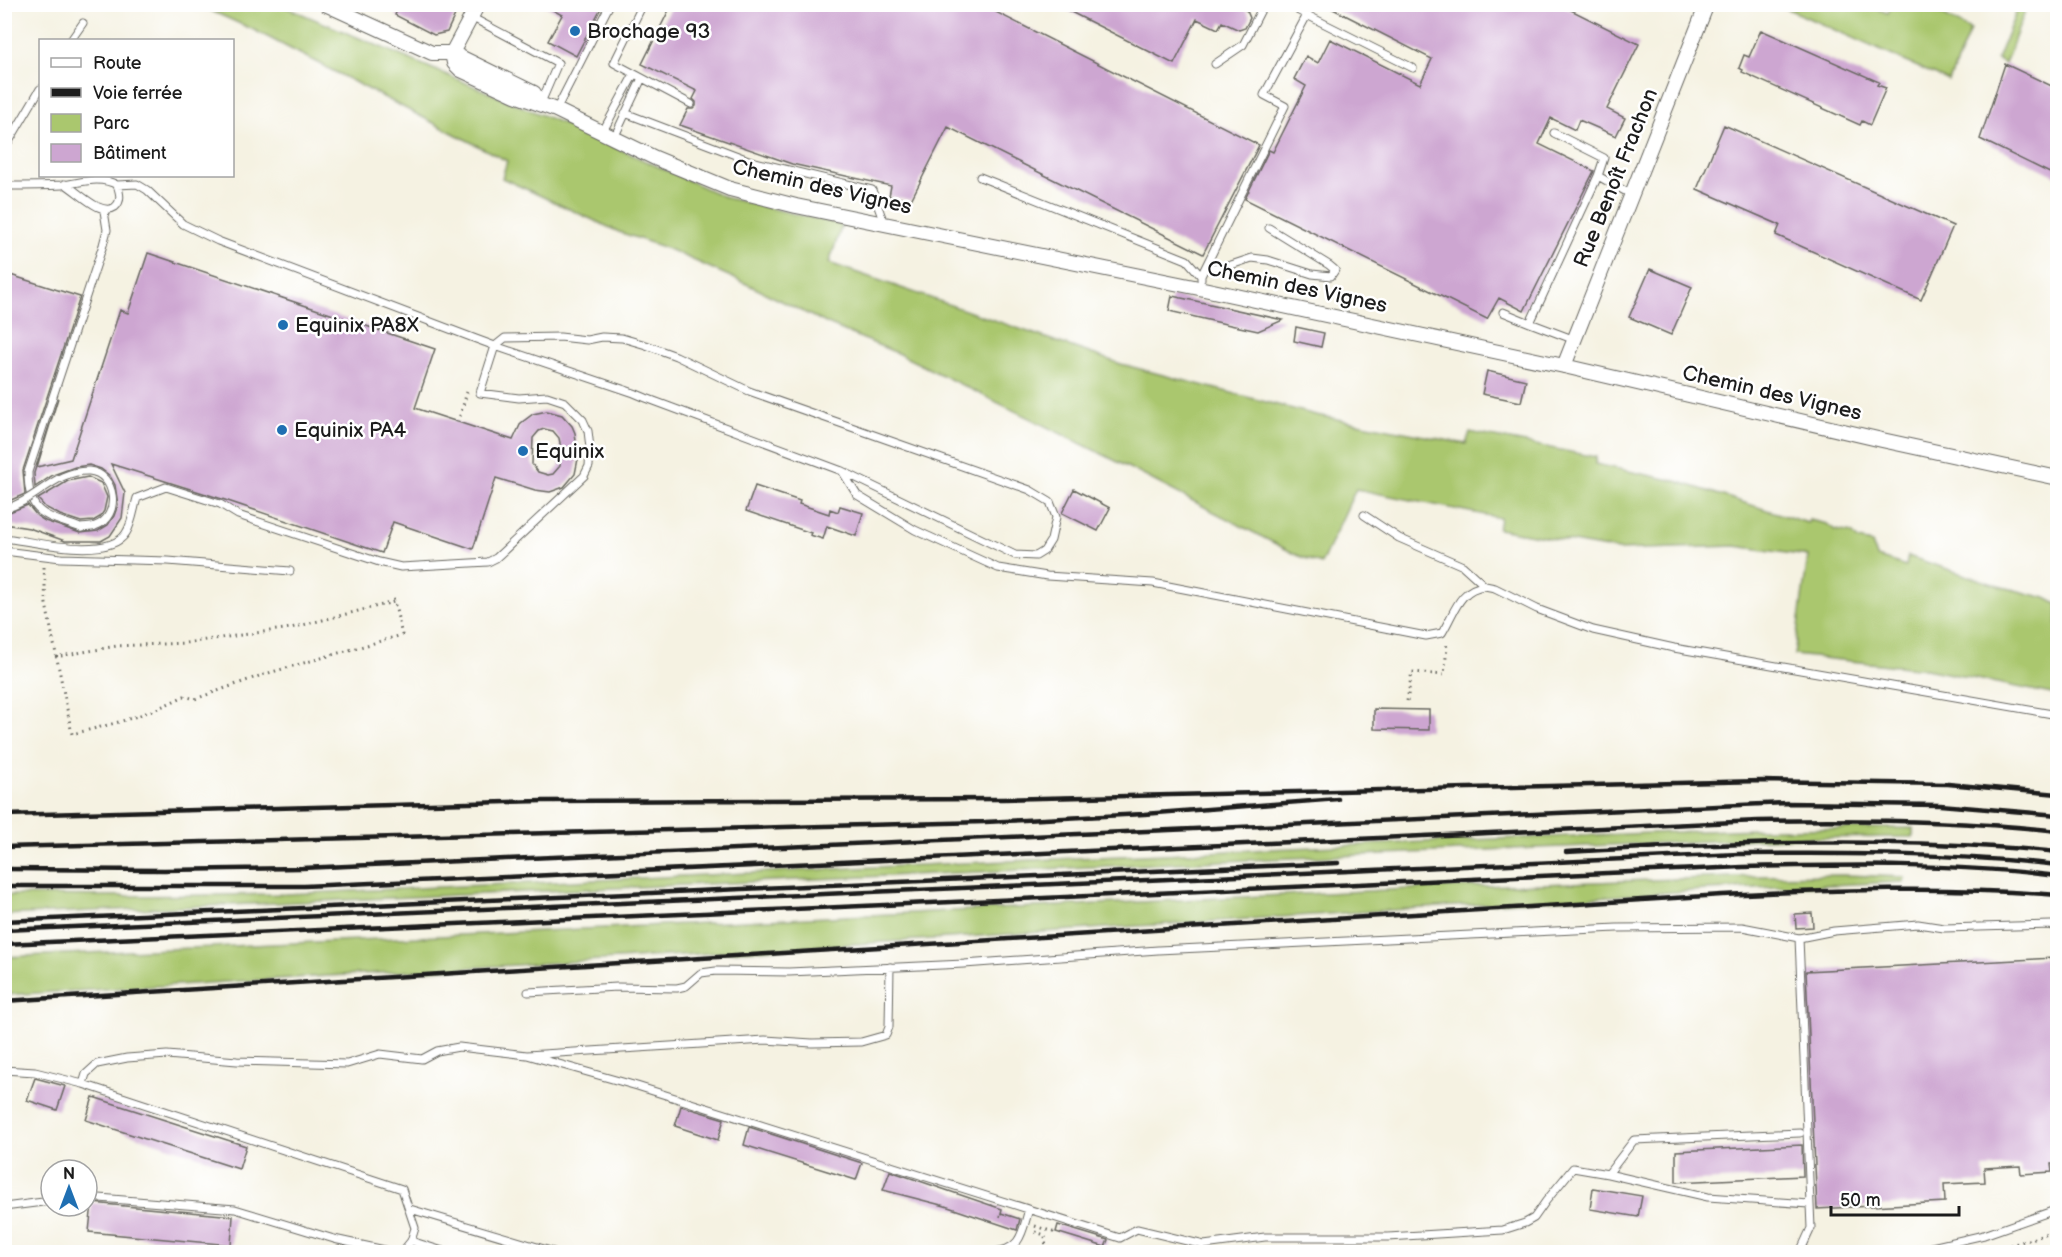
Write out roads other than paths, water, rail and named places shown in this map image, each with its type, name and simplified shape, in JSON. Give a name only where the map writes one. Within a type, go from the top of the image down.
[{"type":"street","name":"Chemin des Vignes","points":[[325,4],[432,53],[452,53],[534,93],[540,105],[556,110],[730,189],[885,225],[1200,282],[1882,440],[2058,478]]},
{"type":"street","points":[[452,53],[478,4]]},
{"type":"street","name":"Rue Benoît Frachon","points":[[1564,366],[1632,195],[1703,5]]},
{"type":"lane","points":[[556,110],[610,4]]},
{"type":"lane","points":[[643,4],[614,63],[691,104]]},
{"type":"lane","points":[[1215,64],[1243,45],[1264,4]]},
{"type":"lane","points":[[1302,4],[1299,11],[1413,68]]},
{"type":"lane","points":[[1200,282],[1285,106],[1264,95],[1307,15]]},
{"type":"lane","points":[[471,17],[558,63],[540,105]]},
{"type":"lane","points":[[72,39],[83,23]]},
{"type":"lane","points":[[608,135],[634,74]]},
{"type":"lane","points":[[608,135],[625,113],[642,78]]},
{"type":"lane","points":[[4,150],[39,91]]},
{"type":"lane","points":[[625,113],[751,161],[872,190],[885,225]]},
{"type":"lane","points":[[1530,322],[1598,176],[1604,158],[1554,134]]},
{"type":"lane","points":[[1598,176],[1632,195]]},
{"type":"lane","points":[[980,177],[1187,260],[1200,282]]},
{"type":"lane","points":[[4,186],[65,184],[84,180],[109,180],[117,185],[137,184],[147,190],[183,224],[218,241],[495,346],[640,395],[842,471],[1015,555],[1036,556],[1044,551],[1051,540],[1056,516],[1050,502],[1030,490],[749,391],[676,356],[646,345],[622,338],[602,337],[587,340],[560,336],[534,336],[505,338],[495,346],[480,393],[519,398],[548,396],[565,402],[583,420],[588,431],[589,466],[584,476],[496,558],[488,562],[401,567],[379,562],[238,515],[220,504],[166,488],[137,498],[126,534],[111,546],[79,547],[4,538]]},
{"type":"lane","points":[[65,184],[104,211],[113,209],[119,203],[120,194],[117,185]]},
{"type":"lane","points":[[4,509],[26,501],[35,495],[53,481],[72,474],[91,471],[103,477],[112,493],[113,507],[108,517],[95,526],[81,528],[46,515],[34,507],[31,498],[28,490],[28,472],[32,455],[107,230],[104,211]]},
{"type":"lane","points":[[1206,268],[1228,266],[1252,258],[1268,260],[1312,274],[1331,276],[1335,270],[1329,265],[1269,228]]},
{"type":"lane","points":[[1503,312],[1575,340]]},
{"type":"lane","points":[[842,471],[857,495],[915,530],[999,568],[1047,576],[1153,583],[1426,636],[1442,633],[1454,609],[1466,593],[1471,589],[1485,586],[1495,588],[1537,609],[1593,630],[1674,648],[2058,715]]},
{"type":"lane","points":[[1364,515],[1399,538],[1463,566],[1485,586]]},
{"type":"lane","points":[[4,551],[62,558],[178,562],[290,571]]},
{"type":"lane","points":[[528,992],[616,987],[677,988],[686,986],[701,973],[716,971],[789,972],[964,964],[1158,950],[1617,928],[1742,927],[1799,938],[1834,932],[1918,924],[1944,928],[2051,925],[2058,929]]},
{"type":"lane","points":[[1799,938],[1811,1228],[1800,1252]]},
{"type":"lane","points":[[83,1084],[86,1074],[97,1064],[167,1055],[347,1064],[380,1054],[422,1059],[437,1051],[459,1047],[527,1054],[765,1040],[812,1043],[861,1042],[886,1035],[889,1027],[890,967]]},
{"type":"lane","points":[[527,1054],[637,1086],[1120,1238],[1137,1229],[1204,1245],[1265,1237],[1388,1237],[1503,1230],[1534,1218],[1573,1168],[1708,1197],[1809,1204]]},
{"type":"lane","points":[[4,1070],[35,1072],[83,1084],[402,1189],[416,1228],[411,1241],[402,1252]]},
{"type":"lane","points":[[1608,1174],[1634,1140],[1800,1133]]},
{"type":"lane","points":[[99,1198],[235,1209],[334,1239],[394,1252]]},
{"type":"lane","points":[[4,1207],[39,1203]]},
{"type":"lane","points":[[410,1209],[554,1252]]},
{"type":"lane","points":[[993,1252],[1005,1251],[1018,1242],[1029,1209]]},
{"type":"lane","points":[[1910,1252],[1984,1234],[2058,1209]]},
{"type":"lane","points":[[411,1241],[446,1252]]},
{"type":"lane","points":[[4,1244],[6,1252]]},
{"type":"railway","points":[[4,815],[543,801],[1003,799],[1762,781],[1948,784],[2058,794]]},
{"type":"railway","points":[[4,847],[985,822],[1144,814],[1338,799]]},
{"type":"railway","points":[[4,869],[302,868],[1786,803],[1940,805],[2058,815]]},
{"type":"railway","points":[[4,886],[304,886],[1758,821],[1908,821],[2058,831]]},
{"type":"railway","points":[[1566,852],[1812,843],[1935,844],[2058,852]]},
{"type":"railway","points":[[4,930],[1739,854],[1938,856],[2058,865]]},
{"type":"railway","points":[[4,921],[1338,863]]},
{"type":"railway","points":[[4,944],[1743,867],[1940,867],[2058,876]]},
{"type":"railway","points":[[4,1001],[1722,895],[1848,890],[1974,890],[2058,895]]},
{"type":"place","name":"Brochage 93","points":[[575,31]]},
{"type":"place","name":"Equinix PA8X","points":[[283,325]]},
{"type":"place","name":"Equinix PA4","points":[[282,430]]},
{"type":"place","name":"Equinix","points":[[523,451]]}]
